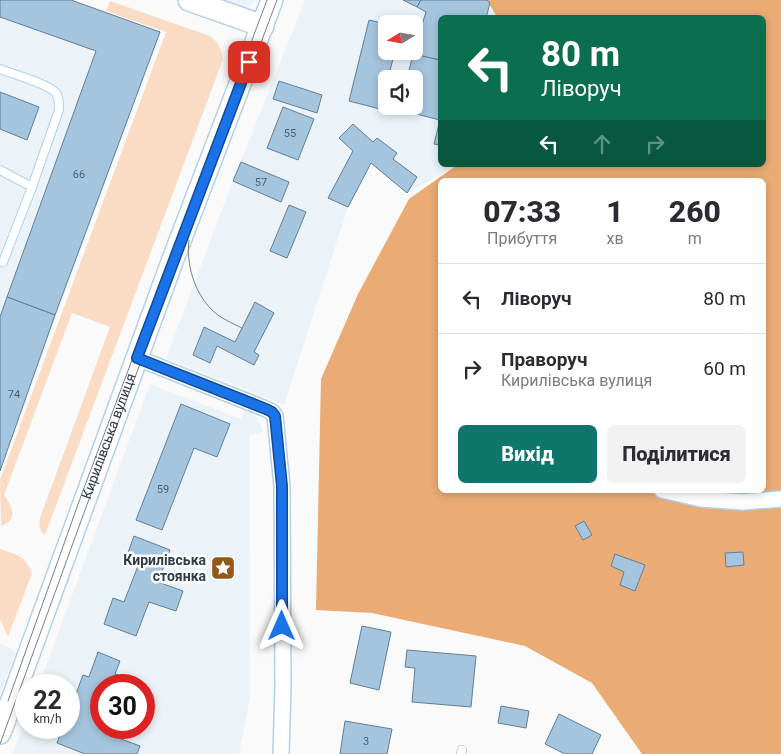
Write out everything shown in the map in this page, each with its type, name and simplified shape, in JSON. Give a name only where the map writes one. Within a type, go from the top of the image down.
[{"type":"main road","points":[[189,0],[263,26]]},
{"type":"main road","name":"Кирилівська вулиця","points":[[0,733],[6,700],[272,0]]},
{"type":"street","points":[[137,358],[266,409],[275,416],[282,486],[281,754]]},
{"type":"street","points":[[674,493],[701,500],[743,502],[781,499]]},
{"type":"lane","points":[[0,69],[47,87],[56,93],[60,110],[3,262]]},
{"type":"lane","points":[[0,170],[32,187]]},
{"type":"shaded area","points":[[0,0],[71,0],[160,32],[0,470]]},
{"type":"shaded area","points":[[215,0],[256,0],[250,6],[244,8]]},
{"type":"shaded area","points":[[305,0],[487,0],[496,15],[438,15],[438,167],[454,167],[407,193],[371,164],[348,207],[284,405],[166,358],[233,181]]},
{"type":"shaded area","points":[[487,0],[781,0],[781,754],[642,754],[592,683],[525,646],[372,613],[316,610],[321,379],[358,294],[409,199],[438,178],[438,493],[766,493],[766,178],[439,178],[454,167],[766,167],[766,15],[496,15]]},
{"type":"shaded area","points":[[110,1],[210,36],[219,46],[223,59],[45,535],[40,527],[40,518],[110,327],[72,313],[4,495],[11,508],[12,516],[7,523],[1,526],[0,480],[166,32],[106,11]]},
{"type":"shaded area","points":[[150,384],[241,419],[245,410],[257,417],[263,432],[249,436],[250,697],[239,754],[13,754],[18,739],[80,739],[80,674],[43,674]]},
{"type":"shaded area","points":[[0,549],[16,554],[23,559],[32,573],[8,637],[0,619]]},
{"type":"shaded area","points":[[0,643],[16,651],[0,694]]},
{"type":"building","points":[[0,0],[71,0],[160,32],[55,315],[7,297],[96,51],[0,17]]},
{"type":"building","points":[[403,0],[421,0],[417,7]]},
{"type":"building","points":[[421,0],[487,0],[490,3],[487,15],[438,15],[438,60],[423,56],[423,22],[426,12],[417,7]]},
{"type":"building","points":[[369,20],[378,22],[378,60],[393,60],[390,70],[378,70],[378,108],[349,101]]},
{"type":"building","points":[[423,56],[438,60],[438,120],[420,115],[423,115],[423,70],[409,70],[412,60],[423,60]]},
{"type":"building","points":[[279,81],[322,95],[317,113],[273,99]]},
{"type":"building","points":[[0,92],[39,107],[27,140],[0,129]]},
{"type":"building","points":[[283,107],[314,119],[298,160],[267,148]]},
{"type":"building","points":[[353,124],[373,142],[377,138],[397,153],[393,159],[417,177],[407,193],[371,163],[348,207],[328,198],[353,151],[339,138]]},
{"type":"building","points":[[438,128],[438,145],[434,144]]},
{"type":"building","points":[[241,162],[289,182],[281,202],[233,181]]},
{"type":"building","points":[[289,205],[306,212],[287,258],[270,251]]},
{"type":"building","points":[[7,297],[55,315],[0,471],[0,317]]},
{"type":"building","points":[[255,302],[274,313],[254,352],[259,355],[254,365],[217,346],[210,363],[193,355],[204,327],[235,342]]},
{"type":"building","points":[[181,404],[230,424],[217,457],[194,448],[162,530],[136,520]]},
{"type":"building","points":[[584,521],[592,535],[583,540],[575,526]]},
{"type":"building","points":[[134,536],[170,550],[158,582],[183,591],[176,611],[149,602],[136,636],[104,624],[113,598],[124,602],[138,566],[125,561]]},
{"type":"building","points":[[743,552],[744,565],[726,567],[725,553]]},
{"type":"building","points":[[615,554],[645,565],[635,591],[620,585],[624,572],[611,566]]},
{"type":"building","points":[[362,626],[391,632],[379,690],[350,683]]},
{"type":"building","points":[[407,650],[476,656],[471,707],[412,702],[415,668],[405,667]]},
{"type":"building","points":[[98,652],[120,661],[115,674],[90,674]]},
{"type":"building","points":[[90,674],[90,739],[121,739],[140,746],[137,754],[85,754],[57,743],[59,739],[80,739],[80,683],[83,675],[89,677]]},
{"type":"building","points":[[501,706],[529,711],[526,728],[498,723]]},
{"type":"building","points":[[559,714],[601,735],[592,754],[565,754],[545,744]]},
{"type":"building","points":[[345,721],[392,729],[387,754],[340,754]]},
{"type":"tram line","points":[[8,701],[81,496],[267,0]]},
{"type":"tram line","points":[[0,744],[85,510],[277,0]]},
{"type":"tram line","points":[[189,240],[190,268],[200,295],[215,313],[242,328]]},
{"type":"place","name":"Кирилівська стоянка","points":[[223,568]]},
{"type":"route","points":[[249,62],[137,358],[266,409],[275,416],[282,486],[282,626]]}]
